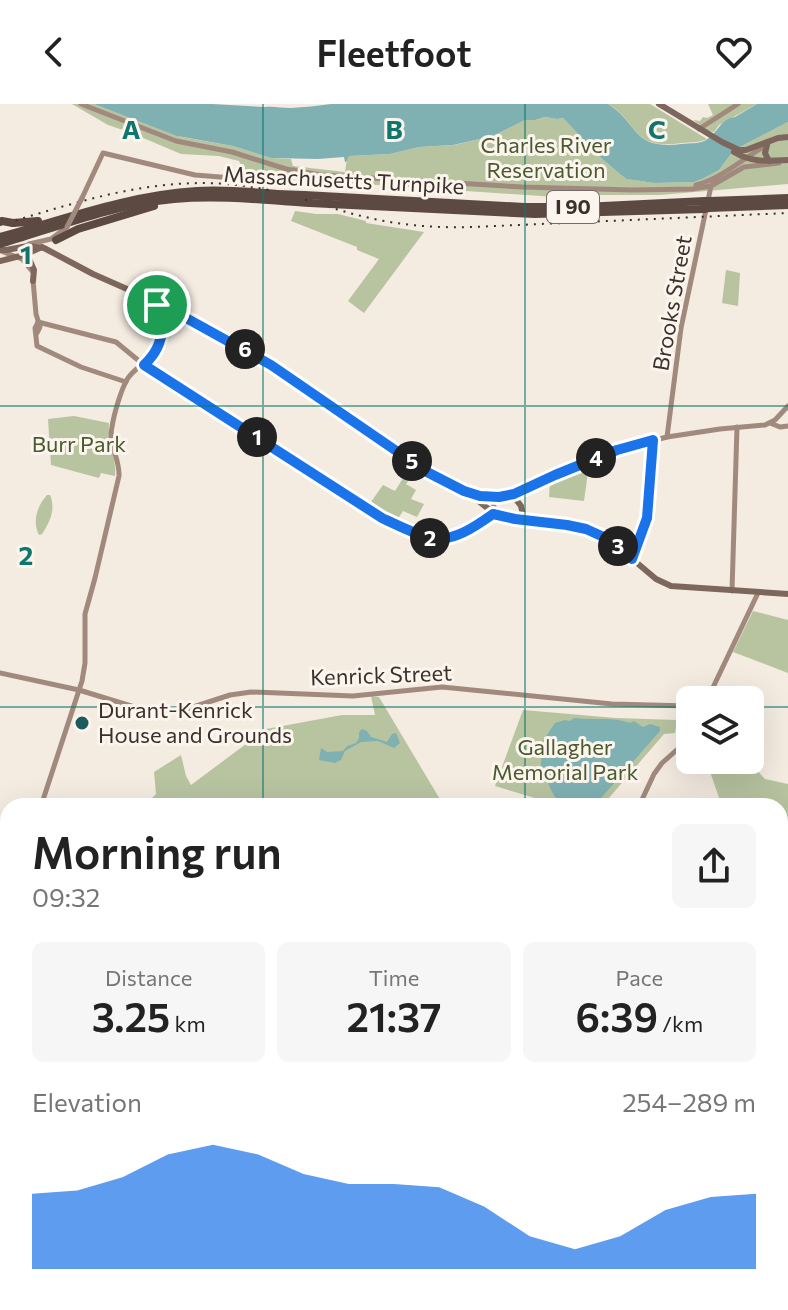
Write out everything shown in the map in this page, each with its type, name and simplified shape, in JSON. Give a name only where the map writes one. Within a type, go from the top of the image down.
[{"type":"highway","points":[[1,220],[33,222],[140,194],[186,189],[200,194]]},
{"type":"highway","name":"Massachusetts Turnpike","points":[[0,237],[130,200],[200,194],[277,194],[330,204],[525,214],[595,213],[788,198]]},
{"type":"highway","name":"Massachusetts Turnpike","points":[[0,248],[134,205],[200,194],[543,207],[788,205]]},
{"type":"highway","points":[[56,240],[78,229],[200,194]]},
{"type":"main road","points":[[659,104],[744,158],[788,160]]},
{"type":"main road","points":[[737,151],[787,137]]},
{"type":"main road","points":[[767,145],[765,154],[769,161]]},
{"type":"main road","points":[[56,240],[56,254]]},
{"type":"main road","points":[[0,248],[42,247],[260,358],[424,470],[464,491],[493,514],[570,525],[594,532],[608,539],[663,584],[680,588],[788,594]]},
{"type":"main road","points":[[4,260],[42,247]]},
{"type":"main road","points":[[27,254],[34,270],[33,281]]},
{"type":"main road","points":[[464,491],[488,497],[515,498],[524,519]]},
{"type":"main road","points":[[484,505],[483,500],[488,497]]},
{"type":"street","points":[[81,104],[171,139],[232,152],[292,170],[328,175],[494,186],[676,189],[711,186],[742,168],[788,160]]},
{"type":"street","points":[[699,129],[738,104]]},
{"type":"street","points":[[676,189],[717,178],[744,158],[787,137]]},
{"type":"street","points":[[42,247],[62,236],[102,156],[115,156],[195,175],[245,179],[290,175],[292,170]]},
{"type":"street","name":"Brooks Street","points":[[667,437],[681,328],[711,186],[717,178]]},
{"type":"street","points":[[19,247],[51,239],[67,227]]},
{"type":"street","points":[[0,248],[27,263],[32,272],[40,327],[38,347],[81,367],[126,382]]},
{"type":"street","points":[[4,260],[23,264],[32,272]]},
{"type":"street","points":[[44,798],[85,663],[85,614],[119,476],[111,428],[126,382],[155,351],[162,336],[159,306]]},
{"type":"street","points":[[38,322],[116,342],[144,365],[376,515],[425,537],[446,539],[466,532],[498,512],[515,514],[524,519]]},
{"type":"street","points":[[493,514],[495,501],[617,450],[667,437],[765,425],[788,406]]},
{"type":"street","points":[[772,421],[780,427],[786,426]]},
{"type":"street","points":[[732,591],[737,427]]},
{"type":"street","points":[[632,559],[647,518],[653,440]]},
{"type":"street","points":[[504,517],[515,514],[523,490]]},
{"type":"street","points":[[714,686],[758,593]]},
{"type":"street","name":"Kenrick Street","points":[[0,673],[79,690],[157,712],[184,710],[251,692],[353,696],[442,687],[612,704],[676,706]]},
{"type":"street","points":[[643,798],[654,774],[676,751]]},
{"type":"green space","name":"Charles River Reservation","points":[[72,104],[94,104],[181,137],[233,146],[271,158],[291,159],[293,166],[345,172],[349,156],[454,145],[493,136],[525,120],[563,118],[621,175],[654,183],[702,179],[719,170],[734,150],[788,122],[788,184],[660,195],[556,197],[276,178],[237,180],[241,165],[239,161],[219,156],[181,154],[108,125]]},
{"type":"green space","name":"Charles River Reservation","points":[[608,104],[650,104],[707,139],[653,143],[638,134]]},
{"type":"green space","points":[[708,104],[757,104],[719,125],[714,132],[693,120],[700,121],[713,115]]},
{"type":"green space","points":[[295,211],[338,214],[366,223],[424,232],[364,313],[348,301],[379,259],[291,221]]},
{"type":"green space","points":[[726,270],[740,273],[738,306],[722,303]]},
{"type":"green space","name":"Burr Park","points":[[74,416],[109,423],[115,476],[101,473],[99,478],[51,465],[48,419]]},
{"type":"green space","points":[[589,465],[584,501],[549,497],[550,481]]},
{"type":"green space","points":[[410,467],[416,470],[406,484],[416,490],[411,499],[424,504],[417,517],[403,511],[395,523],[368,506],[383,485],[395,491]]},
{"type":"green space","points":[[47,495],[52,500],[51,515],[39,535],[37,514]]},
{"type":"green space","points":[[753,611],[788,620],[788,673],[733,652]]},
{"type":"green space","points":[[371,696],[379,697],[439,798],[152,798],[156,794],[154,772],[181,755],[191,785],[266,729],[342,715],[375,715]]},
{"type":"green space","name":"Gallagher Memorial Park","points":[[523,710],[676,720],[675,733],[664,734],[609,798],[535,798],[495,786]]},
{"type":"green space","points":[[711,774],[761,774],[765,779],[788,784],[788,798],[719,798]]},
{"type":"water","points":[[94,104],[291,108],[331,104],[608,104],[644,139],[665,145],[704,141],[726,120],[757,104],[788,104],[788,122],[734,150],[719,170],[702,179],[654,183],[627,179],[621,175],[563,118],[525,120],[493,136],[390,154],[349,156],[345,162],[344,157],[271,158],[233,146],[177,136]]},
{"type":"water","points":[[574,718],[634,721],[643,727],[650,724],[660,727],[660,731],[601,798],[557,798],[549,786],[546,769],[541,766],[542,742],[555,723]]},
{"type":"water","points":[[362,729],[371,737],[387,742],[396,733],[400,743],[394,748],[378,741],[361,742],[345,751],[341,760],[335,763],[319,760],[321,748],[327,752],[343,751],[356,743]]},
{"type":"railway","points":[[0,225],[121,192],[213,183],[261,188],[370,218],[434,227],[788,213]]},
{"type":"place","name":"Durant-Kenrick House and Grounds","points":[[82,723]]},
{"type":"route","points":[[159,303],[179,313],[260,358],[427,472],[480,496],[514,494],[617,450],[653,440],[647,518],[632,559],[604,537],[564,524],[493,514],[463,534],[434,539],[382,518],[144,365],[162,336],[157,305],[159,303]]}]
